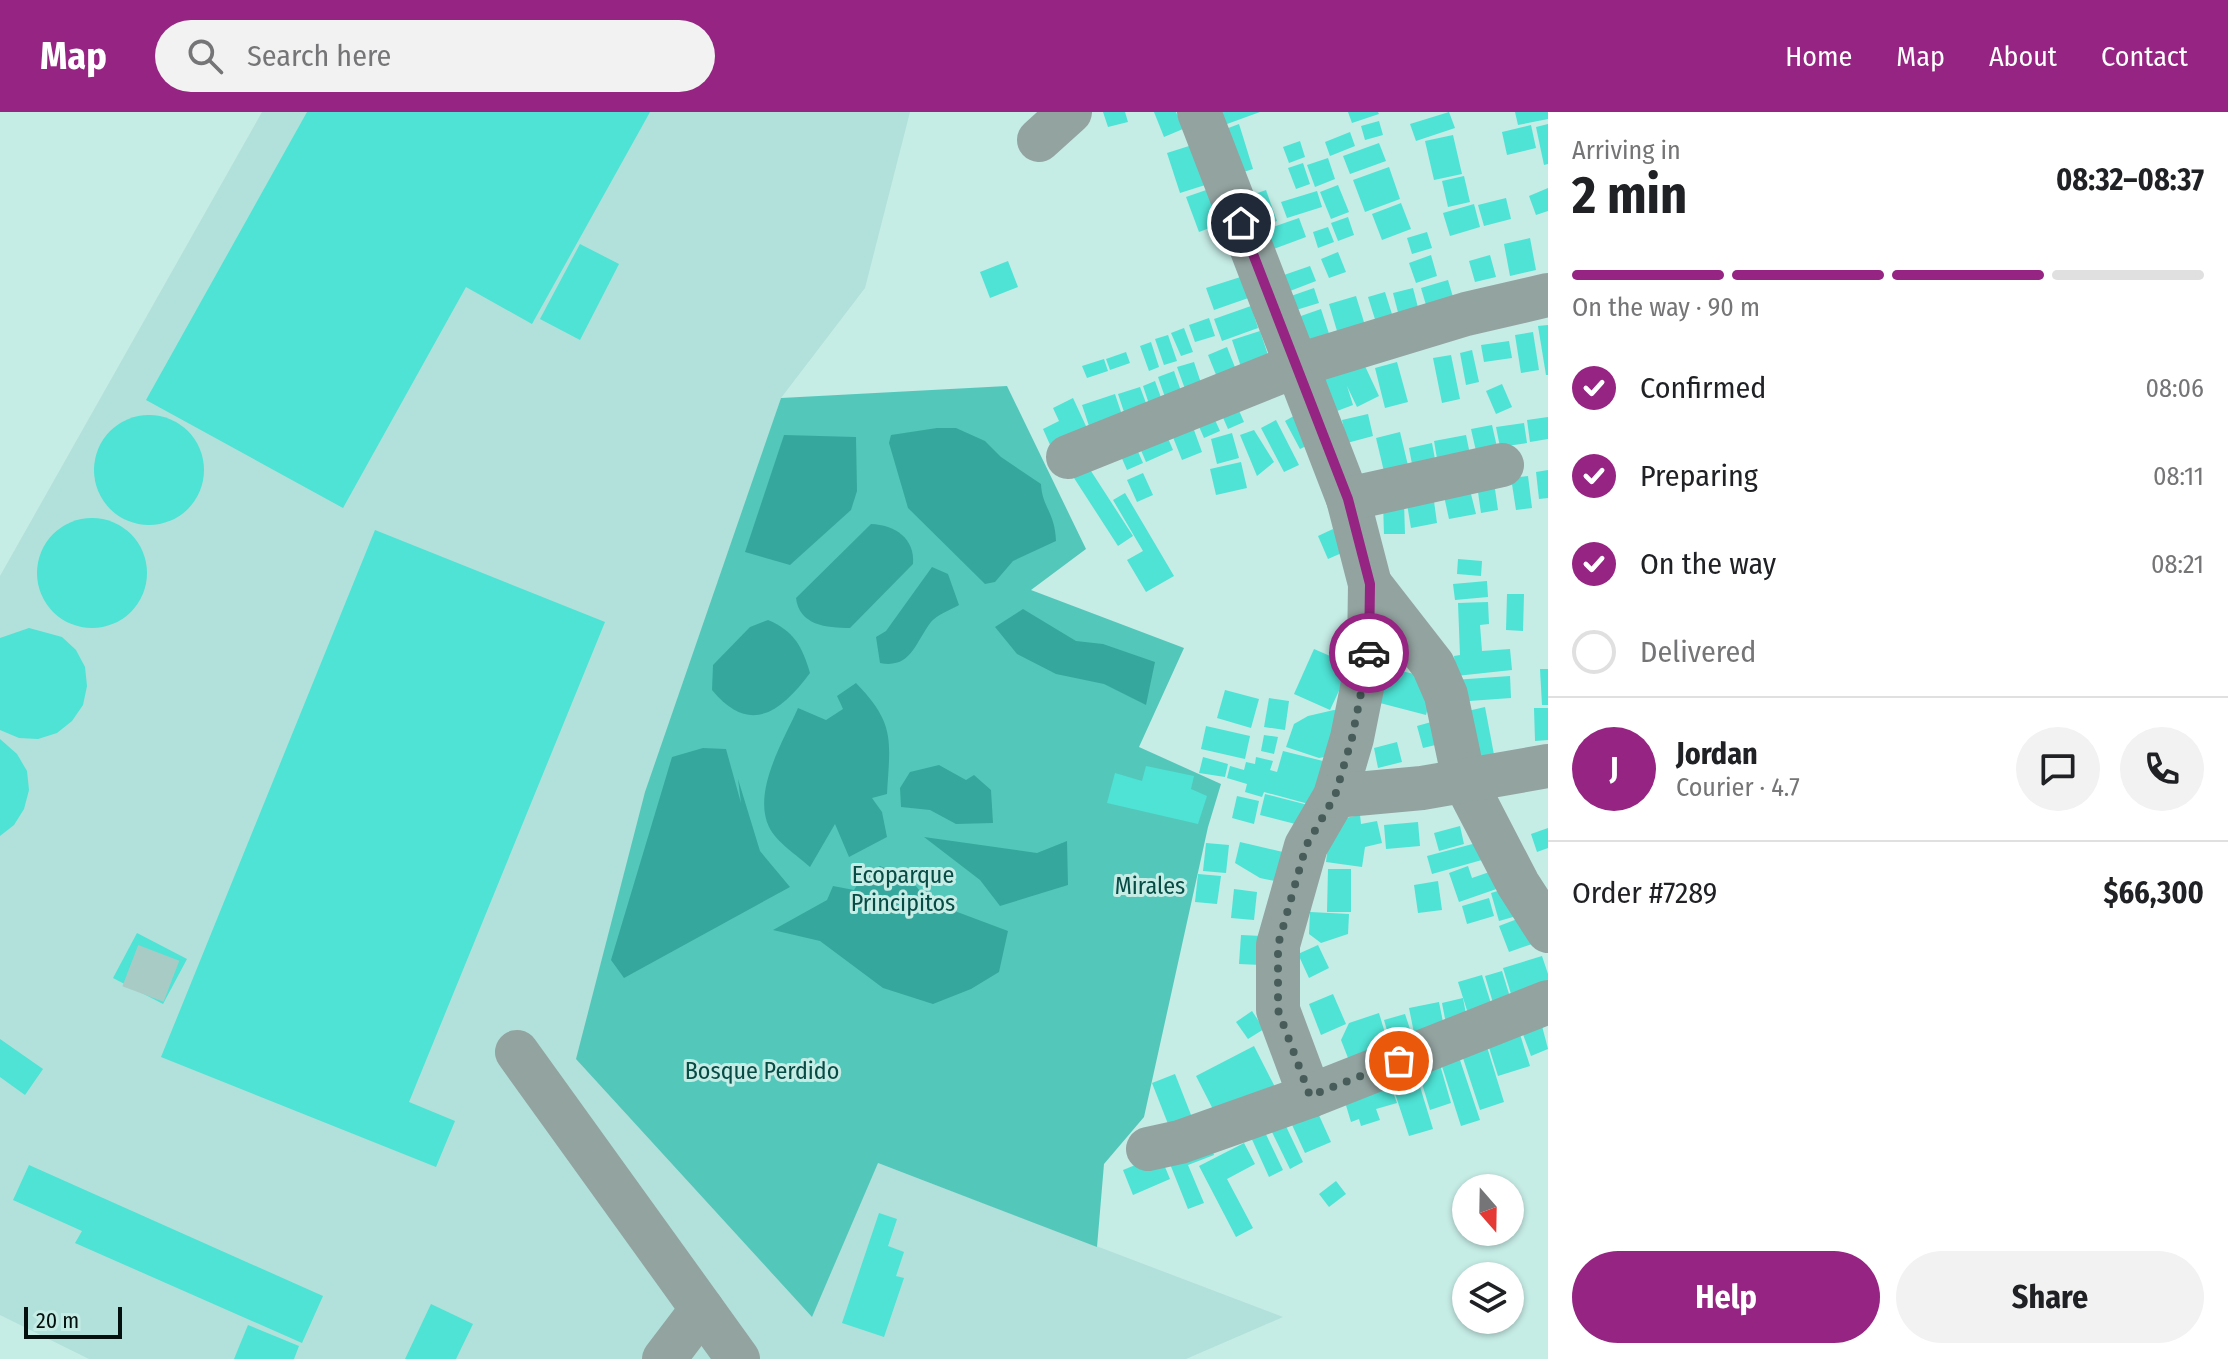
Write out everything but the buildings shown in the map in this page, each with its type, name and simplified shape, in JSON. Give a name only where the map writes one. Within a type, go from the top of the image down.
[{"type":"street","points":[[1199,112],[1348,499],[1370,584],[1369,653],[1352,738],[1335,796],[1306,846],[1278,945],[1278,1010],[1310,1096]]},
{"type":"street","points":[[1068,457],[1295,366],[1466,314],[1548,295]]},
{"type":"street","points":[[1348,499],[1502,465]]},
{"type":"street","points":[[1370,584],[1427,654],[1440,678],[1464,780],[1518,884],[1548,931]]},
{"type":"street","points":[[1335,796],[1379,794],[1548,766]]},
{"type":"street","points":[[1148,1149],[1180,1142],[1310,1096],[1548,1002]]},
{"type":"street","points":[[517,1052],[738,1359]]},
{"type":"street","points":[[664,1359],[702,1309]]},
{"type":"shaded area","points":[[262,112],[910,112],[865,288],[781,398],[730,555],[862,1157],[1283,1317],[1186,1359],[89,1359],[0,1315],[0,576]]},
{"type":"shaded area","points":[[956,428],[985,441],[1001,457],[1041,484],[1056,541],[1013,561],[995,582],[985,584],[908,508],[889,443],[891,435]]},
{"type":"shaded area","points":[[784,435],[856,437],[857,491],[851,510],[790,565],[745,552]]},
{"type":"shaded area","points":[[871,524],[888,527],[902,535],[911,547],[913,564],[850,628],[823,626],[808,619],[798,607],[796,598]]},
{"type":"shaded area","points":[[932,567],[948,574],[959,605],[931,622],[906,658],[890,664],[880,663],[876,637],[886,631]]},
{"type":"shaded area","points":[[1023,609],[1076,641],[1103,644],[1155,662],[1146,705],[1104,684],[1056,674],[1017,654],[995,627]]},
{"type":"shaded area","points":[[768,620],[796,640],[810,673],[776,708],[752,715],[739,712],[712,690],[713,665],[750,627]]},
{"type":"shaded area","points":[[856,683],[878,710],[888,734],[887,794],[872,798],[882,812],[887,837],[849,857],[835,824],[810,867],[772,833],[765,813],[767,782],[798,708],[826,720],[843,709],[837,696]]},
{"type":"shaded area","points":[[703,748],[726,749],[741,803],[738,779],[760,851],[790,887],[624,978],[611,960],[672,757]]},
{"type":"shaded area","points":[[939,765],[966,780],[974,775],[991,790],[993,823],[956,824],[930,810],[901,807],[900,788],[910,772]]},
{"type":"shaded area","points":[[924,837],[1037,853],[1067,841],[1068,885],[1000,906],[980,880]]},
{"type":"shaded area","points":[[880,866],[911,880],[928,901],[1008,931],[999,972],[971,989],[933,1004],[883,988],[820,941],[773,930],[827,900],[833,886],[854,890],[862,877]]},
{"type":"green space","name":"Ecoparque Principitos","points":[[1007,386],[1086,549],[1031,590],[1184,648],[1139,747],[1221,784],[1208,827],[1144,1117],[1104,1164],[1097,1247],[878,1163],[812,1317],[576,1059],[645,792],[781,398]]},
{"type":"tunnel","points":[[143,994],[161,947]]},
{"type":"way so far","points":[[1369,653],[1352,738],[1335,796],[1306,846],[1278,945],[1278,1010],[1310,1096],[1399,1061]]},
{"type":"route","points":[[1241,223],[1348,499],[1370,584],[1369,653]]},
{"type":"park label","name":"Mirales","points":[[1150,886]]},
{"type":"park label","name":"Bosque Perdido","points":[[762,1071]]}]
